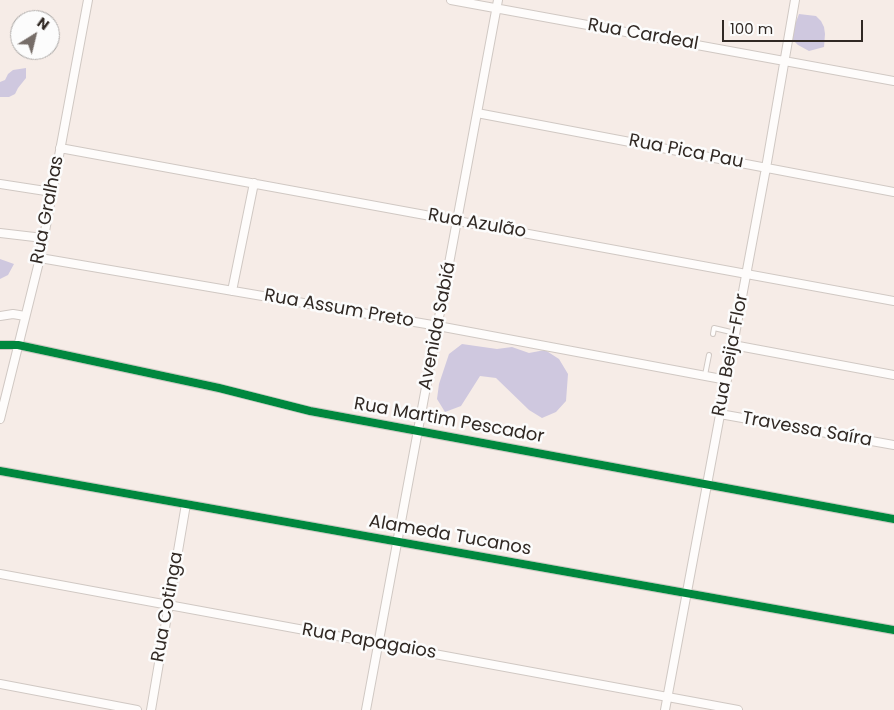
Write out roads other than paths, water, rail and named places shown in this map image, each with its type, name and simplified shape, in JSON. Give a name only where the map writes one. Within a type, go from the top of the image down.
[{"type":"street","name":"Rua Gralhas","points":[[0,419],[40,258],[88,0]]},
{"type":"street","name":"Rua Cardeal","points":[[451,0],[497,4],[894,81]]},
{"type":"street","name":"Rua Beija-Flor","points":[[665,710],[747,274],[795,0]]},
{"type":"street","name":"Avenida Sabiá","points":[[366,710],[497,4]]},
{"type":"street","name":"Rua Pica Pau","points":[[477,113],[894,192]]},
{"type":"street","name":"Rua Azulão","points":[[60,148],[894,301]]},
{"type":"street","points":[[232,291],[254,183]]},
{"type":"street","points":[[0,184],[52,192]]},
{"type":"street","points":[[0,233],[43,238]]},
{"type":"street","name":"Rua Assum Preto","points":[[40,258],[438,326],[727,380]]},
{"type":"street","points":[[0,316],[13,314],[25,316]]},
{"type":"street","name":"Rua Martim Pescador","points":[[0,345],[18,345],[219,388],[310,411],[894,519]]},
{"type":"street","points":[[733,345],[894,375]]},
{"type":"street","name":"Travessa Saíra","points":[[720,414],[894,446]]},
{"type":"street","name":"Alameda Tucanos","points":[[0,471],[894,630]]},
{"type":"street","name":"Rua Cotinga","points":[[151,710],[186,504]]},
{"type":"street","name":"Rua Papagaios","points":[[0,574],[738,710]]},
{"type":"street","points":[[0,684],[137,710]]},
{"type":"lane","points":[[713,334],[714,328],[735,333]]},
{"type":"lane","points":[[705,376],[709,355]]}]
